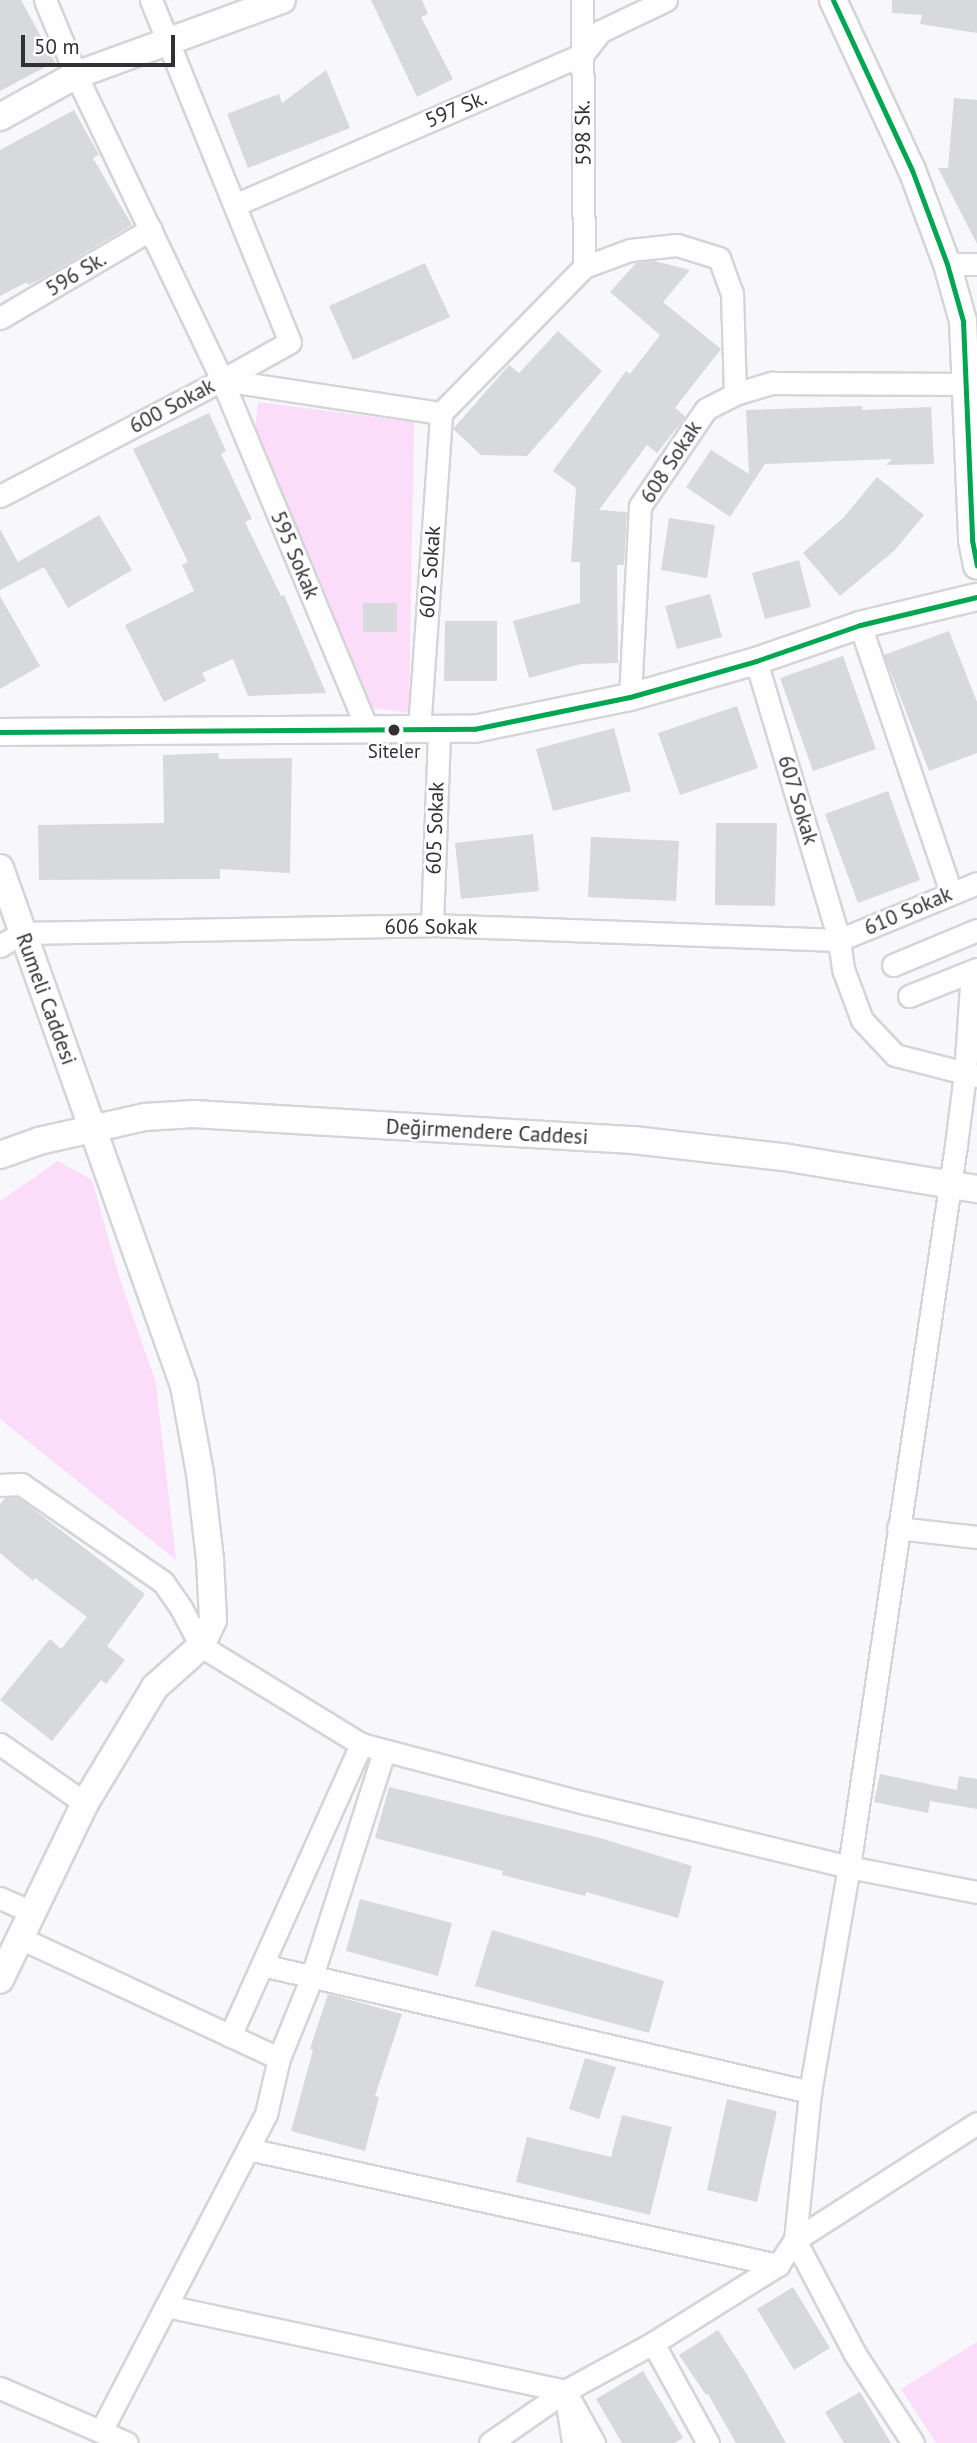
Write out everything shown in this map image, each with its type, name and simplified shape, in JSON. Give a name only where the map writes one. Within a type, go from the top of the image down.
[{"type":"street","name":"595 Sokak","points":[[45,0],[76,75],[222,380],[368,730]]},
{"type":"street","points":[[151,0],[237,204],[290,342],[222,380]]},
{"type":"street","points":[[0,117],[76,75],[282,0]]},
{"type":"street","name":"598 Sk.","points":[[582,0],[584,267]]},
{"type":"street","name":"597 Sk.","points":[[237,204],[582,55],[601,31],[666,0]]},
{"type":"street","points":[[832,0],[912,170],[947,264],[963,321],[972,540],[977,566]]},
{"type":"street","name":"596 Sk.","points":[[0,318],[151,229]]},
{"type":"street","points":[[441,413],[584,267],[630,250],[677,245],[719,258],[732,293],[735,394]]},
{"type":"street","points":[[947,264],[977,264]]},
{"type":"street","name":"600 Sokak","points":[[0,496],[222,380],[441,413]]},
{"type":"street","name":"608 Sokak","points":[[630,697],[640,506],[706,409],[735,394],[772,383],[965,384]]},
{"type":"street","name":"602 Sokak","points":[[429,730],[441,413]]},
{"type":"street","points":[[0,733],[474,729],[630,697],[756,661],[860,625],[977,597]]},
{"type":"street","points":[[860,625],[951,893]]},
{"type":"street","name":"607 Sokak","points":[[756,661],[839,940],[843,969],[862,1020],[895,1055],[971,1075]]},
{"type":"street","name":"605 Sokak","points":[[429,730],[432,925]]},
{"type":"street","name":"Rumeli Caddesi","points":[[0,868],[11,939],[94,1130],[184,1386],[200,1473],[210,1560],[213,1620],[201,1646]]},
{"type":"street","name":"610 Sokak","points":[[839,940],[977,883]]},
{"type":"street","name":"606 Sokak","points":[[11,939],[432,925],[839,940]]},
{"type":"street","points":[[893,965],[977,930]]},
{"type":"street","points":[[909,996],[975,970],[971,1075],[950,1185],[849,1867],[810,2092],[795,2240],[855,2354],[913,2443]]},
{"type":"street","name":"Değirmendere Caddesi","points":[[0,1156],[39,1141],[145,1117],[194,1114],[633,1140],[783,1157],[977,1189]]},
{"type":"street","points":[[0,1486],[21,1484],[163,1583],[181,1608],[201,1646],[361,1744],[849,1867],[977,1892]]},
{"type":"street","points":[[898,1528],[977,1538]]},
{"type":"street","points":[[0,1980],[85,1803],[155,1687],[201,1646]]},
{"type":"street","points":[[0,1744],[85,1803]]},
{"type":"street","points":[[230,2036],[361,1744]]},
{"type":"street","points":[[101,2431],[266,2113],[279,2058],[311,1979],[384,1751]]},
{"type":"street","points":[[0,1898],[32,1912]]},
{"type":"street","points":[[20,1938],[279,2058]]},
{"type":"street","points":[[262,1965],[311,1979],[810,2092]]},
{"type":"street","points":[[490,2443],[565,2391],[653,2343],[778,2264],[795,2240],[977,2123]]},
{"type":"street","points":[[248,2148],[778,2264]]},
{"type":"street","points":[[166,2306],[565,2391],[594,2443]]},
{"type":"street","points":[[653,2343],[708,2443]]},
{"type":"street","points":[[0,2388],[127,2443]]},
{"type":"street","points":[[565,2391],[573,2443]]},
{"type":"shaded area","points":[[258,402],[414,422],[409,713],[371,708],[255,429]]},
{"type":"shaded area","points":[[58,1161],[92,1180],[120,1279],[156,1383],[176,1560],[0,1419],[0,1201]]},
{"type":"shaded area","points":[[977,2342],[977,2443],[936,2443],[901,2389]]},
{"type":"building","points":[[0,0],[21,0],[55,62],[0,91]]},
{"type":"building","points":[[371,0],[422,0],[428,14],[421,17],[453,79],[417,97]]},
{"type":"building","points":[[892,0],[977,0],[977,33],[920,24],[922,15],[892,13]]},
{"type":"building","points":[[326,70],[350,128],[248,168],[227,114],[279,94],[282,103]]},
{"type":"building","points":[[954,98],[977,100],[977,244],[938,168],[948,168]]},
{"type":"building","points":[[74,110],[99,155],[93,158],[132,225],[41,279],[28,285],[27,282],[0,296],[0,150]]},
{"type":"building","points":[[654,261],[690,270],[663,302],[721,349],[675,408],[685,416],[684,419],[657,453],[647,445],[599,510],[627,512],[624,565],[617,565],[618,663],[581,664],[529,678],[513,621],[580,603],[580,562],[571,562],[576,488],[553,471],[626,371],[630,374],[660,335],[610,292],[636,263]]},
{"type":"building","points":[[425,263],[450,317],[353,360],[329,306]]},
{"type":"building","points":[[558,331],[602,371],[527,456],[481,455],[453,429],[509,365],[519,373]]},
{"type":"building","points":[[862,406],[862,410],[931,407],[934,464],[886,465],[892,459],[765,464],[730,517],[686,487],[711,450],[749,474],[746,410]]},
{"type":"building","points":[[209,413],[226,451],[221,454],[252,519],[245,522],[281,596],[284,595],[326,693],[248,696],[233,659],[202,673],[206,681],[164,702],[125,625],[194,591],[182,565],[188,562],[133,449]]},
{"type":"building","points":[[877,477],[924,515],[895,550],[840,596],[803,553],[844,517]]},
{"type":"building","points":[[99,515],[132,570],[68,608],[44,567],[0,590],[0,529],[18,562]]},
{"type":"building","points":[[669,518],[715,525],[707,578],[661,570]]},
{"type":"building","points":[[799,560],[811,607],[765,619],[752,573]]},
{"type":"building","points":[[710,594],[722,637],[677,649],[665,606]]},
{"type":"building","points":[[0,596],[40,666],[0,689]]},
{"type":"building","points":[[363,603],[397,603],[397,632],[363,632]]},
{"type":"building","points":[[445,621],[497,621],[497,681],[444,681]]},
{"type":"building","points":[[949,631],[977,702],[977,753],[929,771],[884,655]]},
{"type":"building","points":[[843,656],[876,749],[813,771],[780,678]]},
{"type":"building","points":[[737,706],[758,768],[680,795],[658,733]]},
{"type":"building","points":[[614,728],[631,791],[553,811],[536,749]]},
{"type":"building","points":[[218,753],[219,759],[292,758],[290,873],[220,869],[220,879],[39,880],[38,825],[164,823],[163,755]]},
{"type":"building","points":[[888,791],[920,880],[858,903],[825,814]]},
{"type":"building","points":[[716,823],[777,823],[775,906],[715,905]]},
{"type":"building","points":[[533,834],[539,891],[461,899],[455,843]]},
{"type":"building","points":[[591,837],[679,841],[676,901],[588,897]]},
{"type":"building","points":[[17,1497],[145,1594],[107,1646],[125,1660],[106,1684],[101,1680],[52,1741],[0,1700],[50,1639],[61,1649],[87,1617],[35,1578],[33,1581],[0,1553],[0,1504],[5,1498]]},
{"type":"building","points":[[880,1774],[957,1790],[959,1776],[977,1779],[977,1809],[930,1801],[928,1813],[874,1802]]},
{"type":"building","points":[[389,1787],[600,1838],[692,1866],[678,1918],[586,1892],[585,1896],[502,1875],[503,1871],[375,1838]]},
{"type":"building","points":[[360,1899],[452,1923],[438,1976],[346,1951]]},
{"type":"building","points":[[492,1930],[664,1981],[649,2033],[475,1986]]},
{"type":"building","points":[[328,1994],[402,2014],[375,2096],[379,2097],[365,2151],[291,2131],[313,2050],[310,2049]]},
{"type":"building","points":[[585,2058],[616,2067],[599,2119],[569,2109]]},
{"type":"building","points":[[727,2099],[777,2111],[757,2202],[707,2190]]},
{"type":"building","points":[[622,2115],[672,2127],[650,2215],[516,2182],[527,2137],[611,2157]]},
{"type":"building","points":[[793,2287],[830,2348],[794,2370],[757,2309]]},
{"type":"building","points":[[718,2330],[786,2443],[736,2443],[708,2394],[706,2395],[679,2355]]},
{"type":"building","points":[[643,2371],[683,2438],[674,2443],[622,2443],[596,2399]]},
{"type":"building","points":[[860,2392],[891,2443],[844,2443],[825,2412]]},
{"type":"transit line","points":[[833,0],[912,170],[947,264],[963,321],[972,540],[977,566]]},
{"type":"transit line","points":[[0,732],[474,729],[630,697],[756,661],[860,625],[977,597]]},
{"type":"place","name":"Siteler","points":[[394,730]]}]
